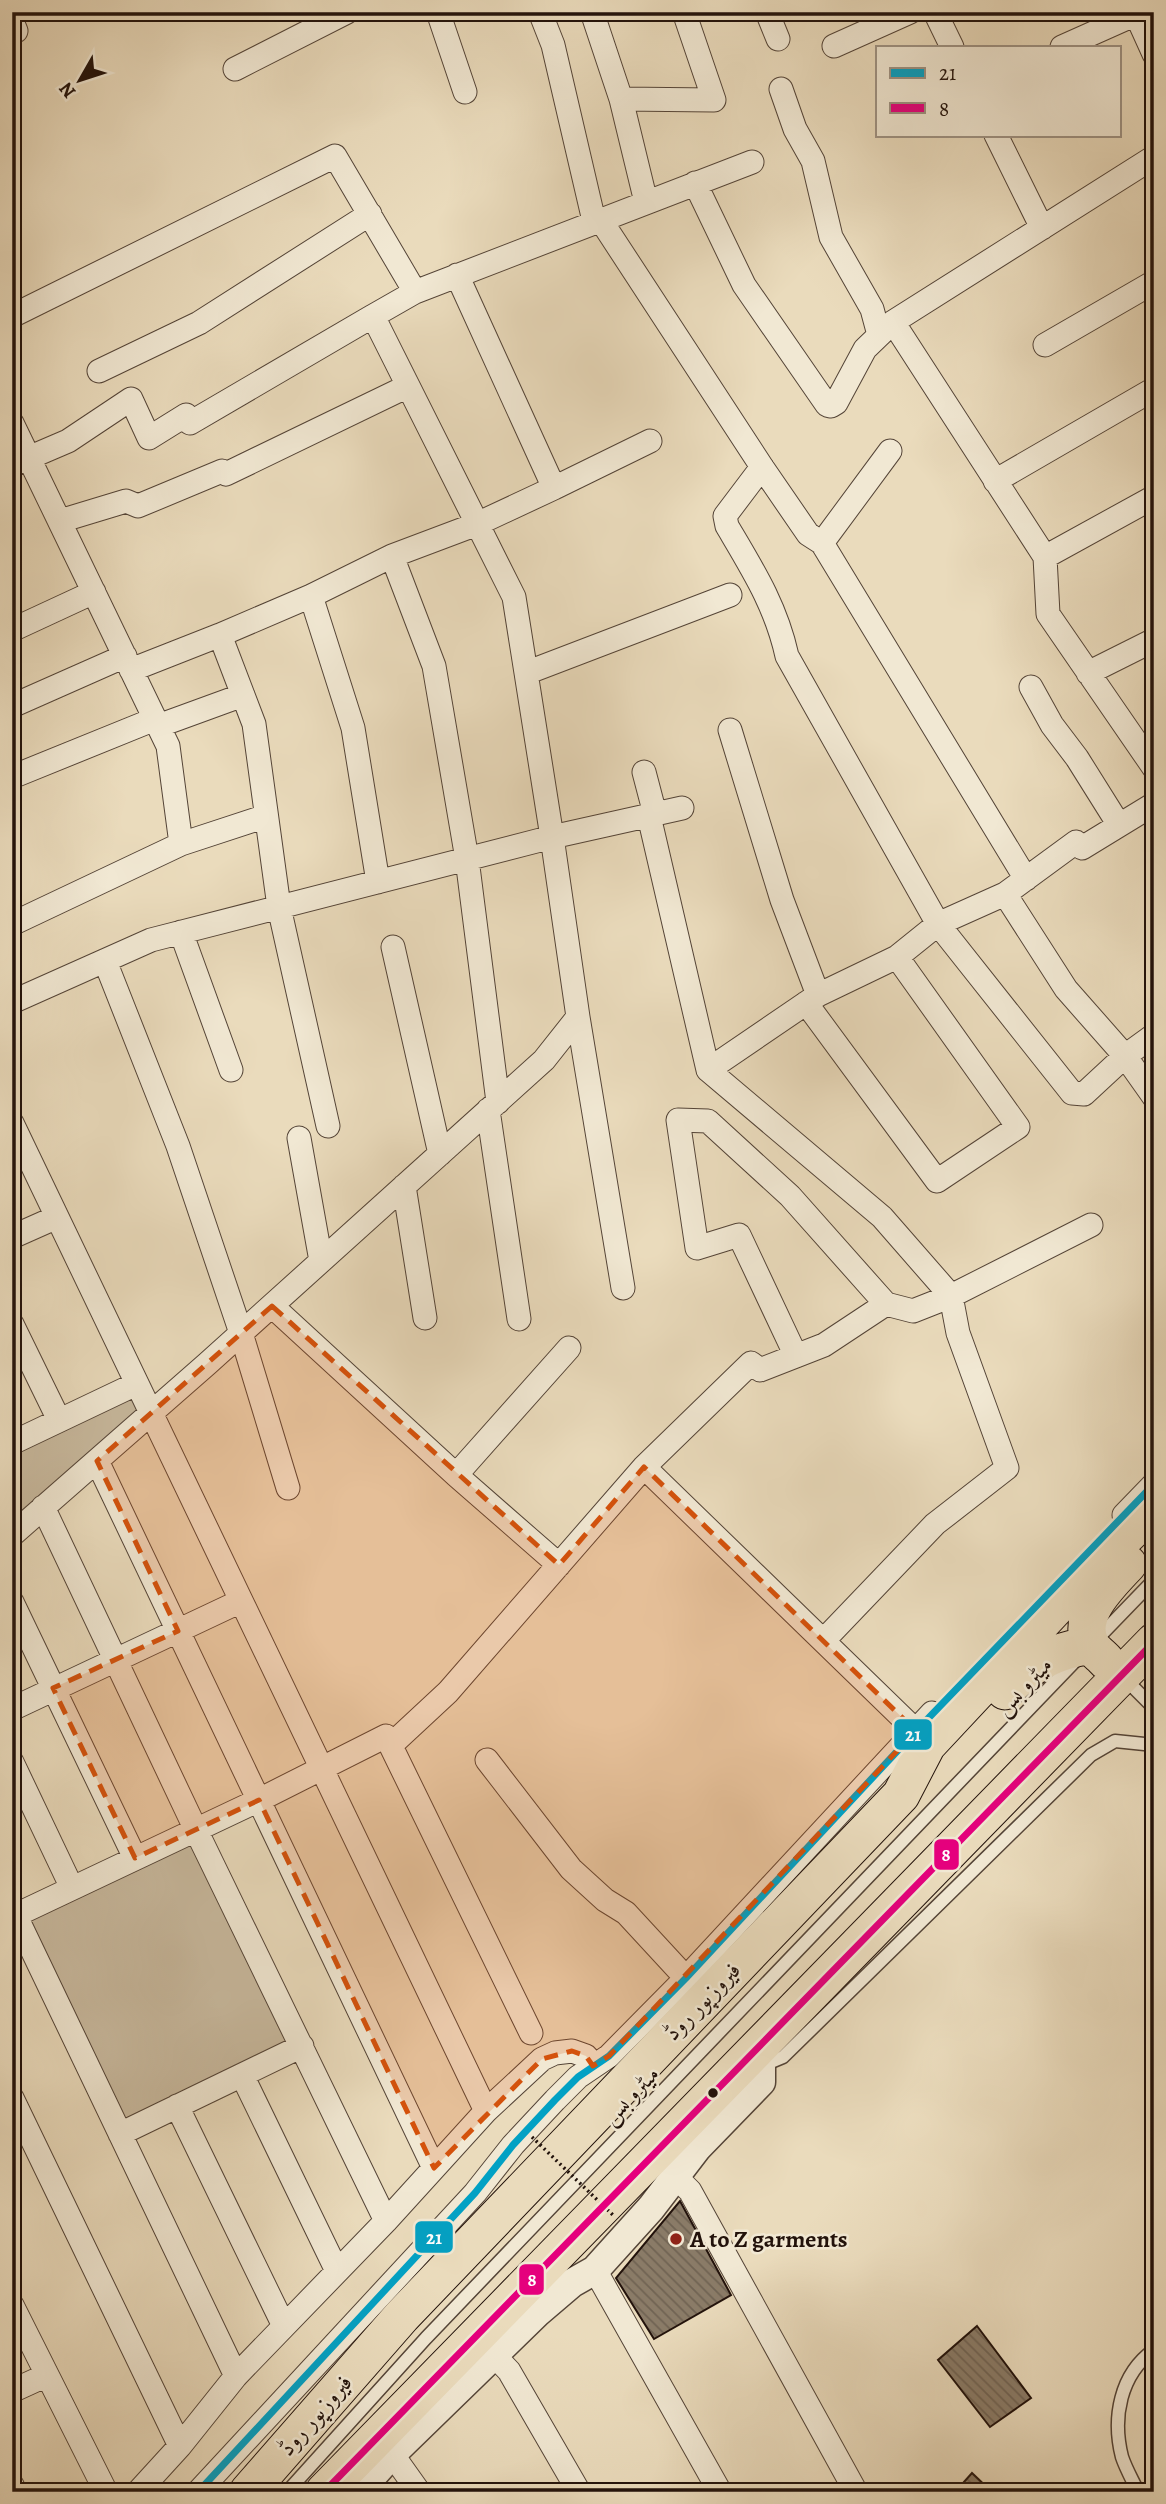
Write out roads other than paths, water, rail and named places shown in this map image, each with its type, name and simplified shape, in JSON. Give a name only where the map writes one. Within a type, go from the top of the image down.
[{"type":"main road","name":"فیروزپور روڈ","points":[[248,2492],[402,2316],[763,1917],[901,1795],[927,1745],[1087,1574],[1154,1509]]},
{"type":"main road","points":[[1122,1676],[1091,1646],[1087,1629],[1094,1604],[1154,1535]]},
{"type":"main road","points":[[324,2492],[1154,1642]]},
{"type":"main road","points":[[901,1795],[1028,1668],[1053,1654],[1091,1646]]},
{"type":"street","points":[[235,69],[348,12]]},
{"type":"street","points":[[438,12],[465,92]]},
{"type":"street","points":[[540,12],[553,45],[597,220],[808,534],[822,543],[1026,878]]},
{"type":"street","points":[[592,12],[621,99],[646,202]]},
{"type":"street","points":[[621,99],[714,100],[684,12]]},
{"type":"street","points":[[767,12],[778,39]]},
{"type":"street","points":[[834,46],[910,12]]},
{"type":"street","points":[[935,12],[952,46]]},
{"type":"street","points":[[1064,46],[1135,13],[1154,54]]},
{"type":"street","points":[[782,89],[795,129],[813,161],[831,237],[872,309],[995,481],[1045,557],[1048,614],[1154,768]]},
{"type":"street","points":[[996,136],[1042,228]]},
{"type":"street","points":[[12,316],[335,156],[415,292]]},
{"type":"street","points":[[695,183],[744,285],[827,405],[831,406],[836,403],[865,349],[886,329],[1154,157]]},
{"type":"street","points":[[21,461],[68,441],[131,399],[149,438],[186,415],[190,423],[415,292],[752,162]]},
{"type":"street","points":[[99,371],[199,323],[370,214]]},
{"type":"street","points":[[457,275],[554,488]]},
{"type":"street","points":[[1045,345],[1154,282]]},
{"type":"street","points":[[373,316],[514,597],[578,1017],[624,1287]]},
{"type":"street","points":[[60,521],[126,501],[138,506],[222,471],[226,474],[408,386]]},
{"type":"street","points":[[995,481],[1154,390]]},
{"type":"street","points":[[12,423],[21,461],[60,521],[168,746],[181,844]]},
{"type":"street","points":[[12,706],[128,663],[220,635],[312,596],[392,556],[477,524],[650,441]]},
{"type":"street","points":[[822,543],[890,451]]},
{"type":"street","points":[[762,467],[726,516],[727,526],[766,592],[781,630],[787,656],[938,924],[1072,1093],[1084,1094],[1125,1056],[1151,1043]]},
{"type":"street","points":[[1045,557],[1154,497]]},
{"type":"street","points":[[392,556],[434,666],[467,859],[519,1319]]},
{"type":"street","points":[[12,630],[94,592]]},
{"type":"street","points":[[526,673],[730,595]]},
{"type":"street","points":[[312,596],[353,728],[378,882]]},
{"type":"street","points":[[220,635],[254,724],[279,908],[328,1126]]},
{"type":"street","points":[[1088,673],[1154,640]]},
{"type":"street","points":[[1031,687],[1052,725],[1077,758],[1119,825]]},
{"type":"street","points":[[12,777],[156,722],[243,695]]},
{"type":"street","points":[[730,730],[812,999],[937,1181],[1018,1128],[897,957]]},
{"type":"street","points":[[644,772],[708,1070],[882,1217],[951,1296],[958,1334],[1007,1468],[934,1524],[824,1640]]},
{"type":"street","points":[[708,1070],[812,999],[897,957],[938,924],[1005,894],[1076,842],[1082,848],[1154,804]]},
{"type":"street","points":[[12,1002],[151,940],[552,837],[682,808]]},
{"type":"street","points":[[12,924],[181,844],[266,816]]},
{"type":"street","points":[[1005,894],[1066,989],[1125,1056],[1154,1097]]},
{"type":"street","points":[[181,932],[231,1070]]},
{"type":"street","points":[[393,947],[440,1154]]},
{"type":"street","points":[[105,961],[178,1146],[241,1333],[288,1488]]},
{"type":"street","points":[[12,1535],[272,1306],[544,1060],[578,1017]]},
{"type":"street","points":[[796,1356],[739,1235],[697,1248],[678,1120],[708,1121],[790,1196],[886,1304],[912,1311],[951,1296],[1091,1225]]},
{"type":"street","points":[[12,1123],[486,2111]]},
{"type":"street","points":[[299,1138],[321,1261]]},
{"type":"street","points":[[404,1186],[425,1318]]},
{"type":"street","points":[[12,1237],[57,1217]]},
{"type":"street","points":[[391,1745],[448,1692],[644,1467],[751,1363],[760,1370],[824,1346],[886,1304]]},
{"type":"street","points":[[272,1306],[456,1475],[559,1565]]},
{"type":"street","points":[[12,1324],[59,1420]]},
{"type":"street","points":[[456,1475],[569,1348]]},
{"type":"street","points":[[12,1443],[136,1384]]},
{"type":"street","points":[[97,1461],[434,2168]]},
{"type":"street","points":[[644,1467],[916,1731]]},
{"type":"street","points":[[198,2492],[475,2193],[533,2123],[578,2077],[609,2056],[685,1978],[763,1917],[916,1731],[1154,1485]]},
{"type":"street","points":[[43,1507],[386,2221]]},
{"type":"street","points":[[12,1709],[241,1601]]},
{"type":"street","points":[[12,1602],[135,1858]]},
{"type":"street","points":[[236,2376],[14,1911],[72,1888],[259,1800],[386,1736],[531,2033]]},
{"type":"street","points":[[487,1760],[571,1870],[605,1900],[626,1913],[685,1978]]},
{"type":"street","points":[[12,1762],[72,1888]]},
{"type":"street","points":[[120,2134],[302,2046]]},
{"type":"street","points":[[138,2492],[180,2446],[236,2376],[386,2221],[486,2111],[542,2059],[555,2053],[572,2051],[586,2056],[593,2066]]},
{"type":"street","points":[[358,2492],[392,2454],[493,2354],[559,2293],[596,2270],[652,2208],[697,2148],[761,2082],[761,2065],[754,2054]]},
{"type":"street","points":[[242,2075],[337,2271]]},
{"type":"street","points":[[12,2098],[180,2446]]},
{"type":"street","points":[[177,2106],[284,2326]]},
{"type":"street","points":[[675,2176],[690,2191],[856,2492]]},
{"type":"street","points":[[596,2270],[720,2492]]},
{"type":"street","points":[[12,2305],[106,2492]]},
{"type":"street","points":[[493,2354],[509,2371],[579,2492]]},
{"type":"street","points":[[12,2391],[47,2375]]},
{"type":"street","points":[[392,2454],[419,2492]]},
{"type":"street","points":[[12,2485],[15,2492]]},
{"type":"lane","name":"میٹرو بس","points":[[287,2492],[426,2338],[1154,1580]]},
{"type":"lane","points":[[1122,1676],[1154,1708]]},
{"type":"lane","points":[[754,2054],[771,2062],[783,2057],[1091,1755],[1115,1741],[1154,1745]]},
{"type":"lane","points":[[1138,2492],[1123,2459],[1117,2426],[1121,2395],[1139,2360],[1154,2350]]},
{"type":"place","name":"A to Z garments","points":[[676,2239]]}]
